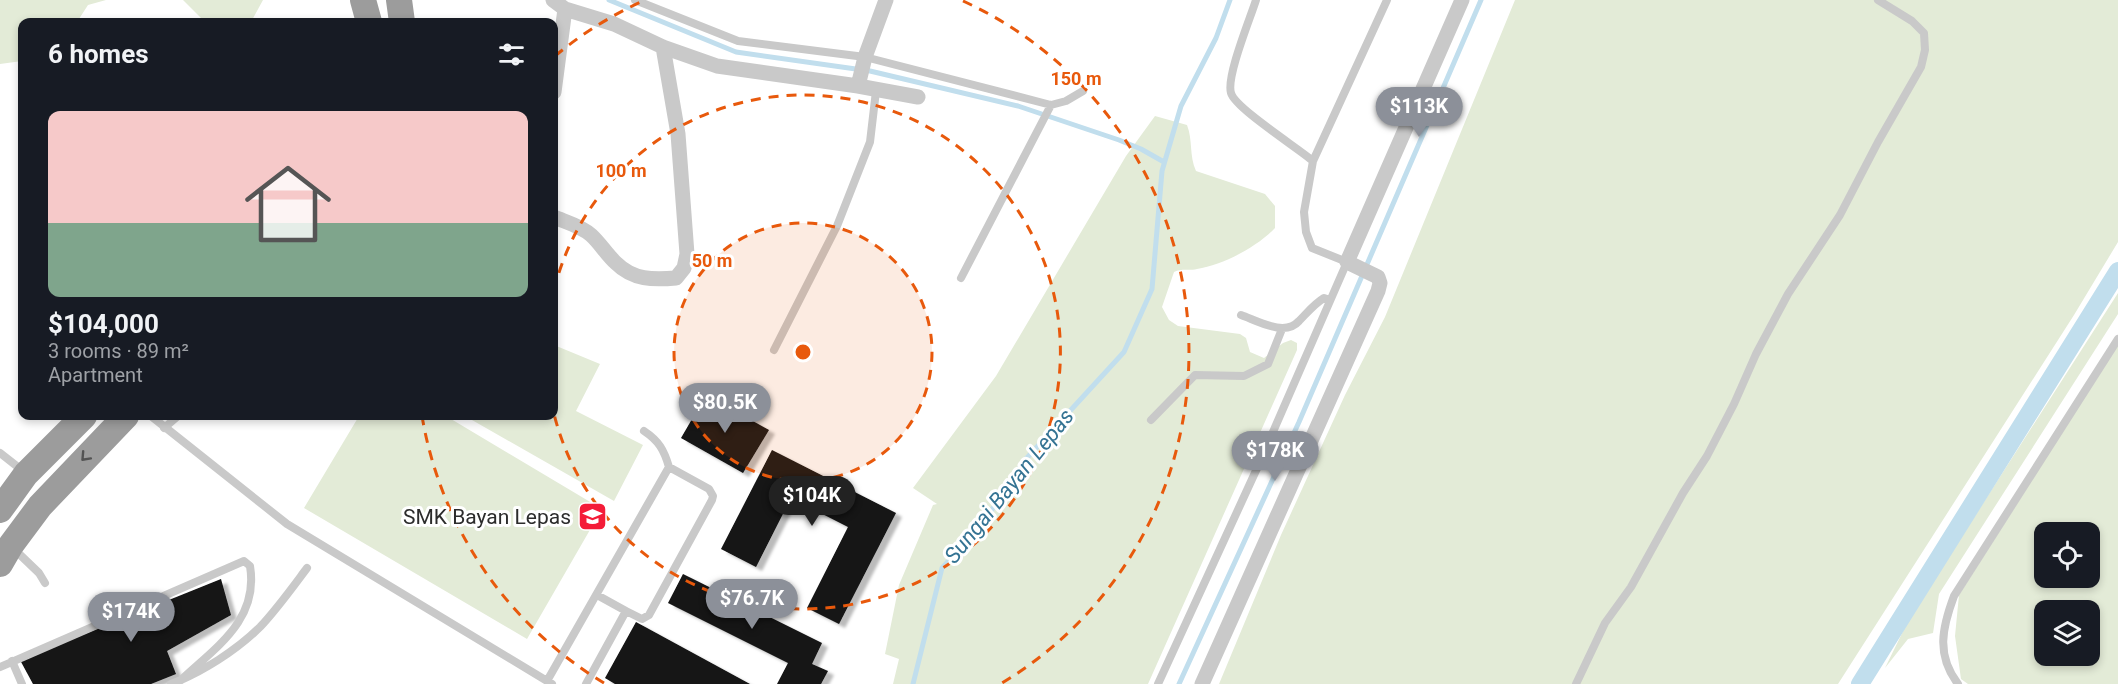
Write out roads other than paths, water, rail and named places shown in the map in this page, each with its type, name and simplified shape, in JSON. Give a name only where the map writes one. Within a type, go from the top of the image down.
[{"type":"highway","points":[[363,0],[368,18]]},
{"type":"highway","points":[[399,0],[401,18]]},
{"type":"highway","points":[[0,510],[26,474],[80,420]]},
{"type":"highway","points":[[5,555],[40,506],[122,420]]},
{"type":"street","points":[[858,83],[886,0]]},
{"type":"street","points":[[1202,684],[1378,291],[1380,283],[1378,277],[1350,263],[1462,0]]},
{"type":"street","points":[[558,22],[559,4],[614,24],[663,48],[717,66],[858,83],[876,91],[918,98]]},
{"type":"street","points":[[558,219],[582,228],[616,264],[634,277],[659,280],[676,278],[684,268],[687,254],[678,134],[663,48]]},
{"type":"lane","points":[[635,0],[738,41],[864,60],[1051,105],[1066,101],[1083,91]]},
{"type":"lane","points":[[1256,0],[1231,79],[1231,94],[1241,106],[1313,161]]},
{"type":"lane","points":[[1158,684],[1259,464],[1330,300],[1350,263],[1312,248],[1306,232],[1304,212],[1313,161],[1387,0]]},
{"type":"lane","points":[[1575,684],[1605,623],[1631,586],[1683,493],[1707,456],[1788,294],[1840,215],[1921,67],[1925,50],[1924,33],[1912,21],[1878,0]]},
{"type":"lane","points":[[774,350],[842,216],[870,142],[876,91]]},
{"type":"lane","points":[[961,278],[1051,105]]},
{"type":"lane","points":[[1241,315],[1282,329],[1295,326],[1318,301],[1324,298],[1330,300]]},
{"type":"lane","points":[[1151,420],[1195,375],[1244,376],[1268,364],[1282,329]]},
{"type":"lane","points":[[1958,684],[1951,674],[1943,651],[1944,622],[1954,596],[2118,339]]},
{"type":"lane","points":[[155,420],[287,524],[550,683],[669,467]]},
{"type":"lane","points":[[164,428],[173,420]]},
{"type":"lane","points":[[597,595],[642,619],[649,615],[712,500],[713,496],[709,489],[669,467],[664,450],[644,431]]},
{"type":"lane","points":[[0,453],[26,474]]},
{"type":"lane","points":[[5,555],[39,573],[45,583]]},
{"type":"lane","points":[[0,667],[244,561],[250,566],[253,579],[249,605],[232,632],[181,680]]},
{"type":"lane","points":[[171,684],[236,648],[261,626],[307,568]]},
{"type":"lane","points":[[586,684],[626,611]]},
{"type":"lane","points":[[12,661],[22,684]]},
{"type":"waterway","points":[[609,0],[736,52],[870,71],[1018,106],[1119,140],[1164,162]]},
{"type":"waterway","name":"Sungai Bayan Lepas","points":[[913,684],[942,568],[981,526],[1025,460],[1124,352],[1152,289],[1162,171],[1181,106],[1216,38],[1230,0]]},
{"type":"waterway","points":[[1179,684],[1299,422],[1481,0]]},
{"type":"waterway","points":[[1860,684],[2118,271]]},
{"type":"place","name":"SMK Bayan Lepas","points":[[592,517]]}]
